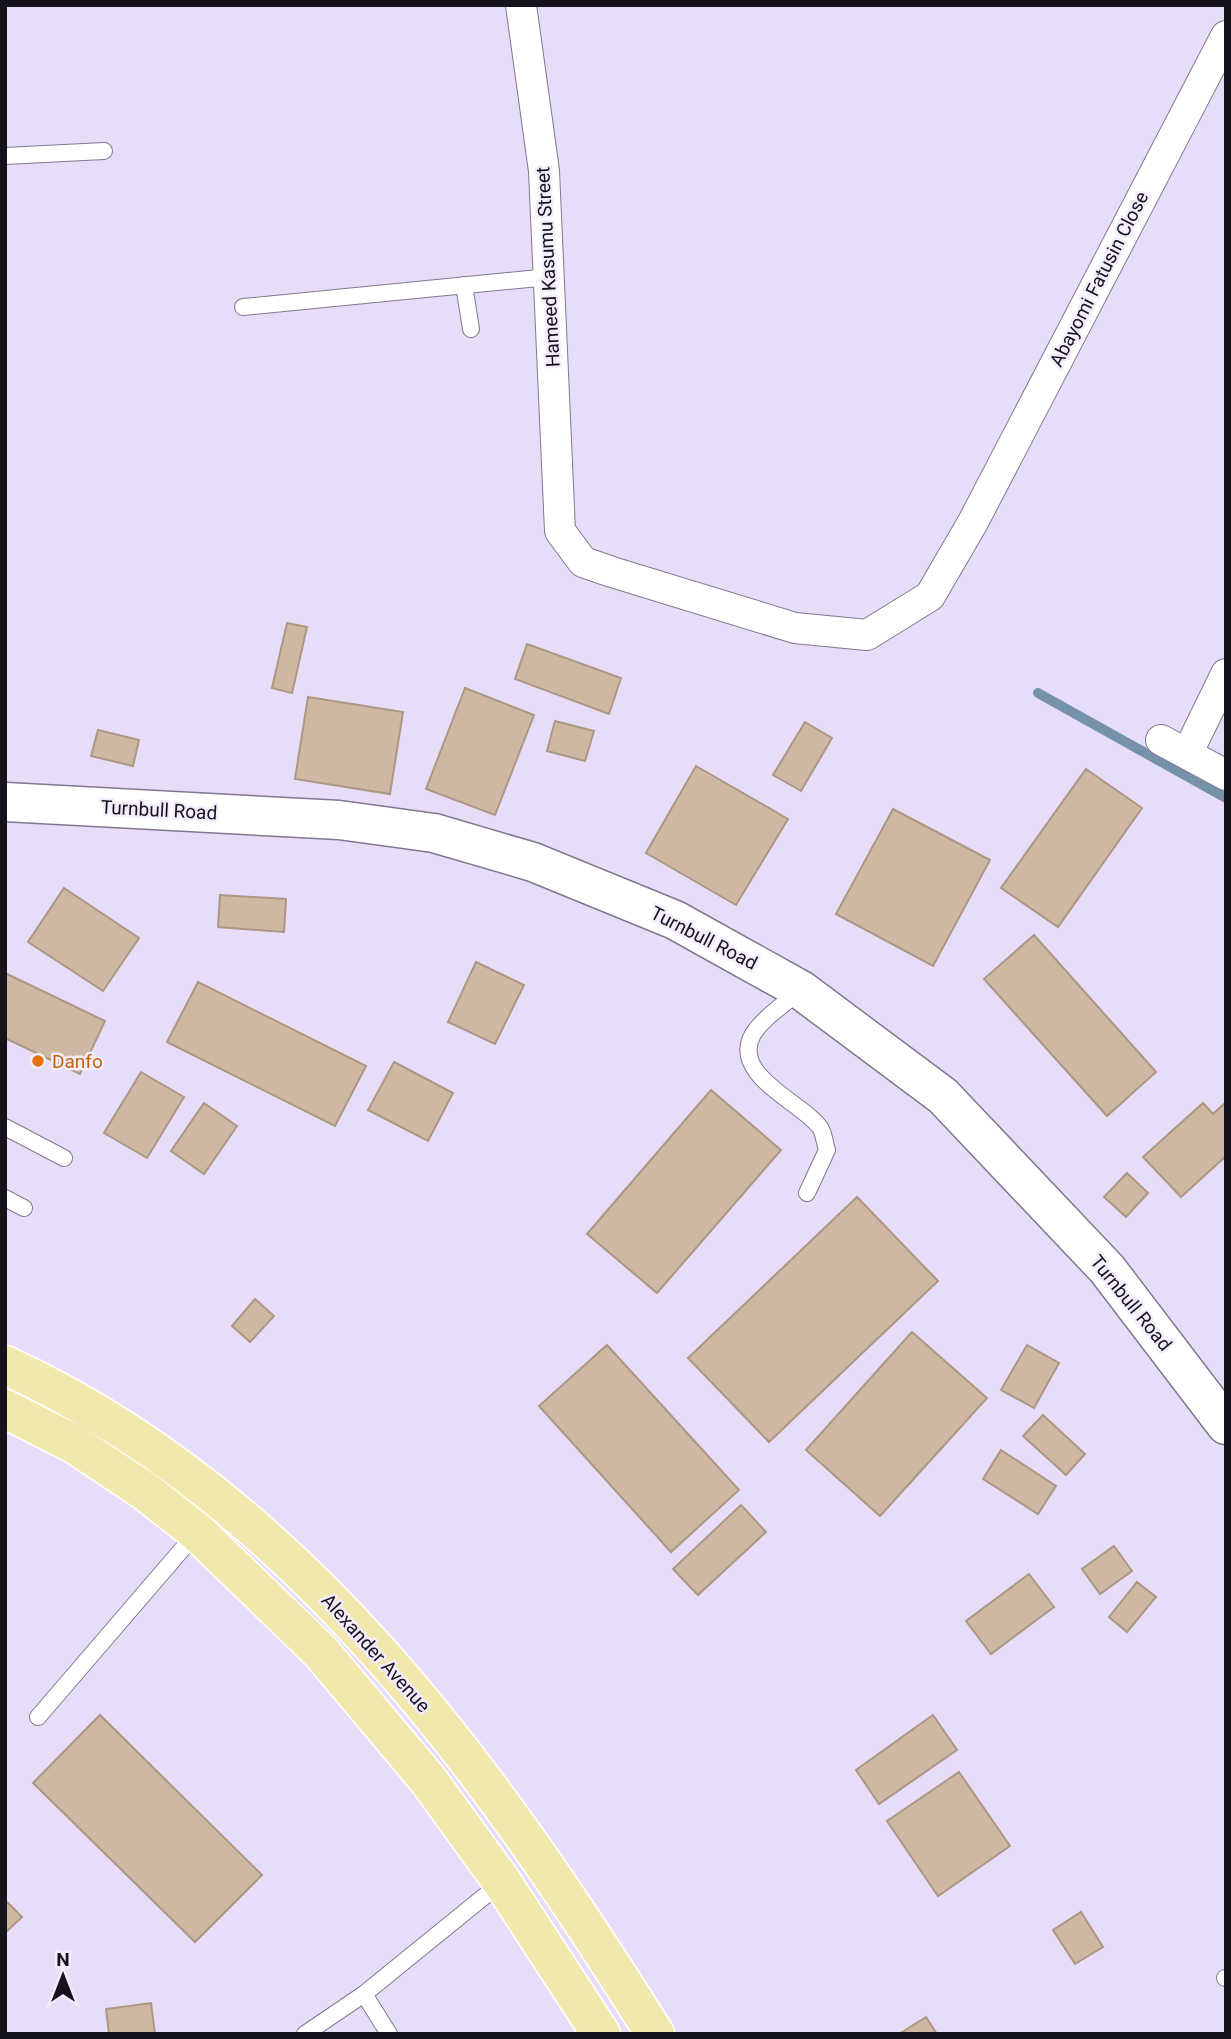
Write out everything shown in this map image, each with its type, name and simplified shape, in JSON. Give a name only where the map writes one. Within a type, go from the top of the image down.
[{"type":"main road","name":"Alexander Avenue","points":[[5,1365],[104,1418],[181,1467],[353,1621],[425,1705],[490,1789],[604,1952],[655,2034]]},
{"type":"main road","name":"Alexander Avenue","points":[[5,1409],[74,1444],[146,1492],[197,1532],[321,1652],[429,1781],[502,1882],[601,2034]]},
{"type":"street","name":"Hameed Kasumu Street","points":[[521,5],[544,171],[560,531]]},
{"type":"street","name":"Abayomi Fatusin Close","points":[[560,531],[583,562],[795,628],[867,635],[930,596],[973,522],[1226,36]]},
{"type":"street","points":[[1226,674],[1174,747],[1226,775]]},
{"type":"street","name":"Turnbull Road","points":[[5,802],[339,820],[434,833],[533,862],[675,920],[801,990],[943,1096],[1107,1269],[1226,1425]]},
{"type":"lane","points":[[5,156],[104,151]]},
{"type":"lane","points":[[243,307],[549,277]]},
{"type":"lane","points":[[464,285],[471,330]]},
{"type":"lane","points":[[801,990],[761,1024],[752,1036],[749,1048],[754,1066],[769,1085],[821,1129],[827,1150],[807,1193]]},
{"type":"lane","points":[[5,1127],[64,1158]]},
{"type":"lane","points":[[5,1198],[24,1208]]},
{"type":"lane","points":[[38,1717],[197,1532]]},
{"type":"lane","points":[[305,2034],[364,1994],[502,1882]]},
{"type":"lane","points":[[364,1994],[389,2034]]},
{"type":"building","points":[[287,623],[307,627],[292,693],[272,688]]},
{"type":"building","points":[[527,644],[621,678],[609,714],[515,679]]},
{"type":"building","points":[[465,688],[534,715],[495,815],[426,789]]},
{"type":"building","points":[[308,697],[403,712],[390,794],[295,779]]},
{"type":"building","points":[[555,721],[594,731],[585,761],[547,751]]},
{"type":"building","points":[[805,722],[832,738],[801,791],[773,775]]},
{"type":"building","points":[[98,730],[139,740],[133,766],[91,756]]},
{"type":"building","points":[[696,766],[788,819],[736,905],[646,853]]},
{"type":"building","points":[[1086,769],[1142,808],[1058,927],[1001,888]]},
{"type":"building","points":[[893,809],[990,860],[933,966],[836,914]]},
{"type":"building","points":[[64,888],[139,938],[103,991],[28,942]]},
{"type":"building","points":[[220,895],[286,899],[284,932],[218,927]]},
{"type":"building","points":[[1034,935],[1156,1072],[1107,1116],[984,979]]},
{"type":"building","points":[[476,962],[524,985],[495,1044],[448,1022]]},
{"type":"building","points":[[5,973],[105,1021],[80,1074],[5,1038]]},
{"type":"building","points":[[198,982],[366,1066],[335,1126],[167,1042]]},
{"type":"building","points":[[394,1062],[453,1093],[428,1141],[368,1110]]},
{"type":"building","points":[[141,1072],[184,1097],[147,1158],[104,1133]]},
{"type":"building","points":[[711,1090],[781,1150],[657,1293],[587,1234]]},
{"type":"building","points":[[1226,1102],[1226,1156],[1181,1197],[1143,1157],[1203,1103],[1213,1114]]},
{"type":"building","points":[[204,1103],[237,1126],[204,1174],[171,1151]]},
{"type":"building","points":[[1127,1173],[1148,1193],[1126,1217],[1104,1197]]},
{"type":"building","points":[[857,1197],[938,1281],[769,1442],[688,1358]]},
{"type":"building","points":[[255,1299],[274,1316],[250,1342],[232,1326]]},
{"type":"building","points":[[912,1332],[987,1398],[880,1516],[806,1450]]},
{"type":"building","points":[[607,1345],[739,1490],[671,1552],[539,1406]]},
{"type":"building","points":[[1027,1345],[1059,1363],[1034,1408],[1001,1390]]},
{"type":"building","points":[[1043,1415],[1085,1454],[1066,1475],[1023,1436]]},
{"type":"building","points":[[1001,1450],[1056,1486],[1038,1514],[983,1479]]},
{"type":"building","points":[[741,1505],[766,1532],[698,1595],[673,1569]]},
{"type":"building","points":[[1114,1546],[1132,1571],[1100,1594],[1082,1569]]},
{"type":"building","points":[[1029,1574],[1054,1607],[991,1654],[966,1621]]},
{"type":"building","points":[[1137,1582],[1156,1597],[1127,1632],[1109,1617]]},
{"type":"building","points":[[100,1715],[262,1875],[195,1942],[33,1783]]},
{"type":"building","points":[[933,1715],[957,1750],[879,1804],[856,1770]]},
{"type":"building","points":[[959,1772],[1010,1846],[938,1896],[887,1821]]},
{"type":"building","points":[[5,1900],[22,1917],[5,1933]]},
{"type":"building","points":[[1081,1912],[1103,1947],[1075,1964],[1053,1930]]},
{"type":"building","points":[[151,2003],[155,2034],[109,2034],[106,2009]]},
{"type":"building","points":[[926,2017],[937,2034],[899,2034]]},
{"type":"waterway","points":[[1038,693],[1226,798]]},
{"type":"place","name":"Danfo","points":[[38,1061]]}]
